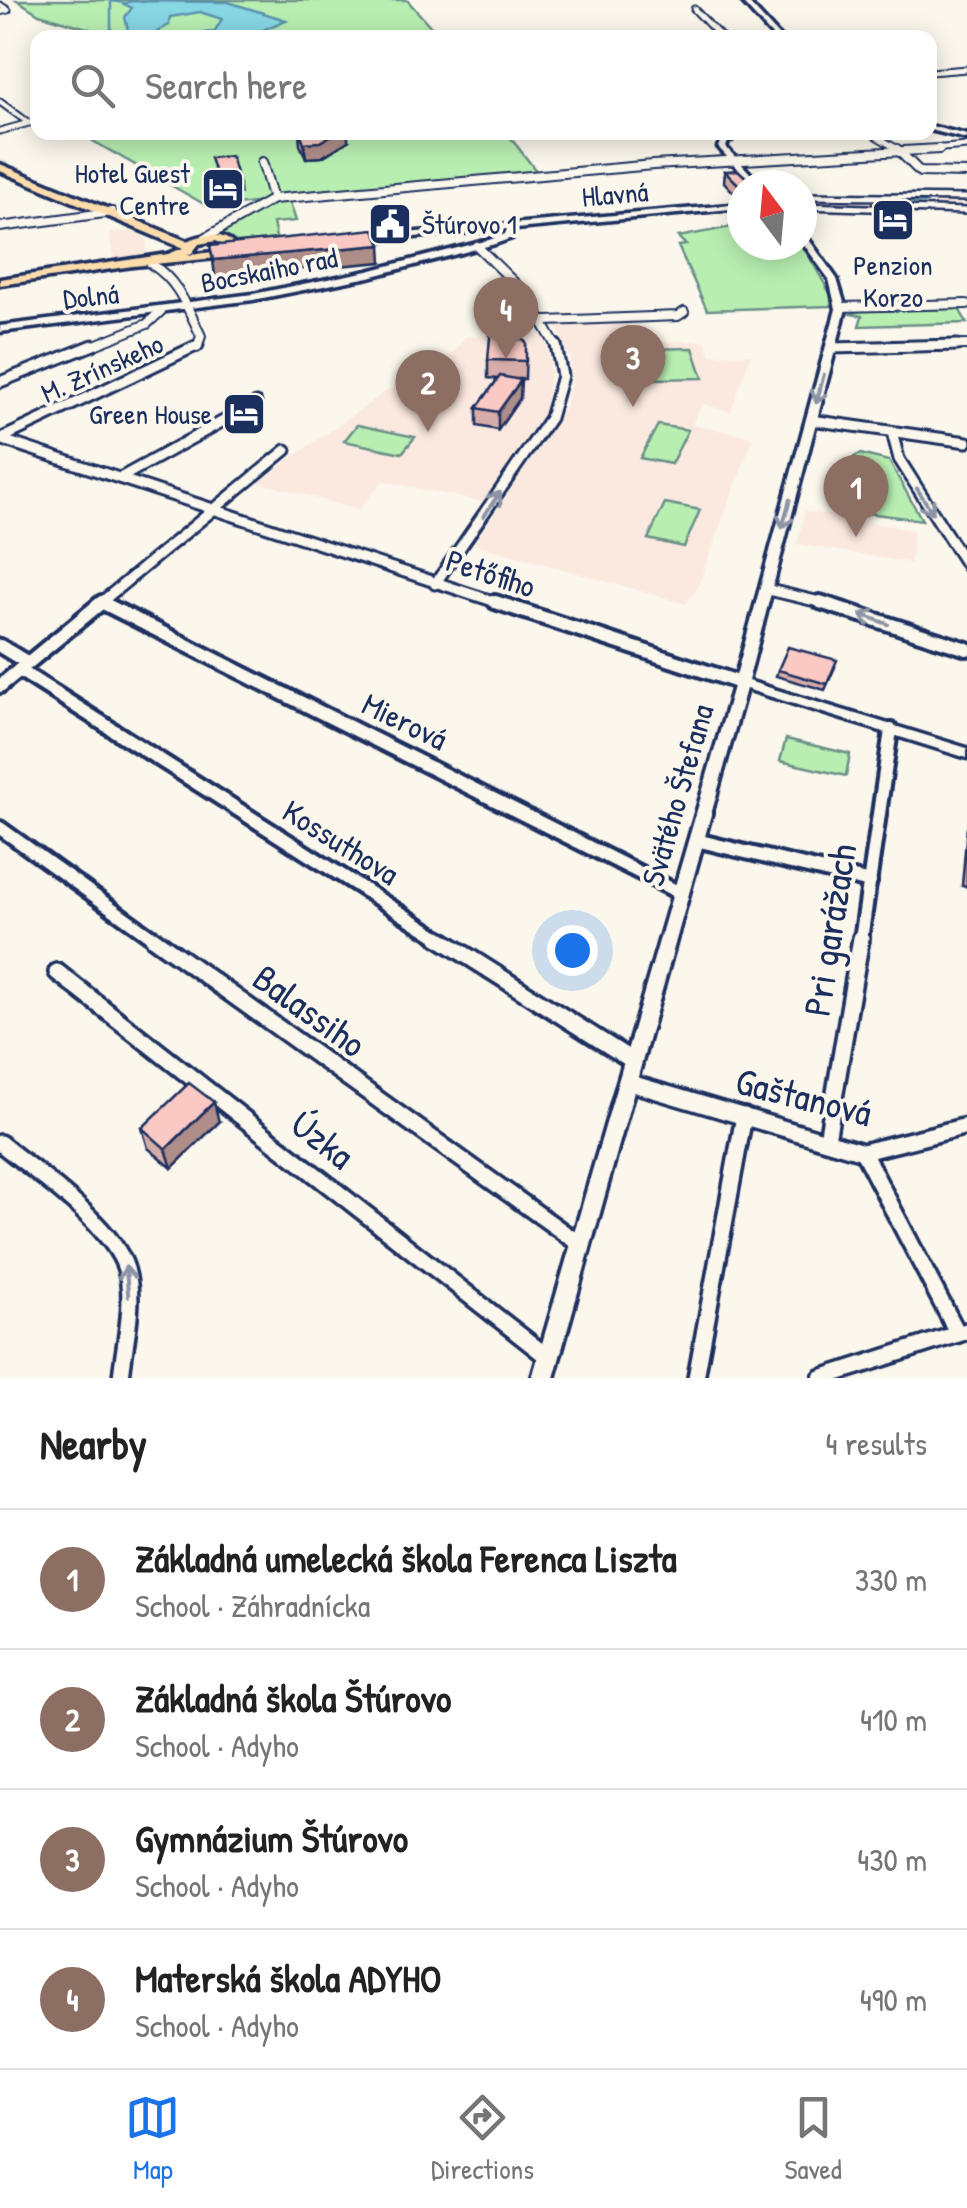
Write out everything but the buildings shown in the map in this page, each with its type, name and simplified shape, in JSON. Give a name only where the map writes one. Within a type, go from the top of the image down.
[{"type":"main road","points":[[0,167],[156,230],[192,251]]},
{"type":"main road","points":[[156,230],[229,244]]},
{"type":"main road","points":[[154,262],[174,249],[172,238]]},
{"type":"main road","points":[[0,282],[176,261],[202,239]]},
{"type":"main road","points":[[154,262],[229,244]]},
{"type":"street","points":[[742,0],[770,30]]},
{"type":"street","points":[[0,5],[8,10],[0,12]]},
{"type":"street","points":[[694,9],[714,30]]},
{"type":"street","points":[[937,72],[967,70]]},
{"type":"street","points":[[0,102],[29,124],[0,131]]},
{"type":"street","points":[[937,130],[967,136]]},
{"type":"street","points":[[729,140],[722,144],[744,170]]},
{"type":"street","points":[[882,140],[904,153],[920,172],[967,172]]},
{"type":"street","points":[[229,244],[272,199],[733,159],[904,153],[967,146]]},
{"type":"street","points":[[262,162],[272,199]]},
{"type":"street","points":[[817,196],[967,198]]},
{"type":"street","name":"Hlavná","points":[[348,242],[727,205]]},
{"type":"street","points":[[817,206],[967,211]]},
{"type":"street","points":[[0,226],[112,212]]},
{"type":"street","name":"Hlavná","points":[[476,246],[509,236],[512,226]]},
{"type":"street","points":[[435,584],[551,416],[560,396],[562,366],[546,322],[524,292],[476,246]]},
{"type":"street","name":"Bocskaiho rad","points":[[186,308],[339,280],[476,246]]},
{"type":"street","points":[[817,258],[832,279],[842,307],[967,304]]},
{"type":"street","points":[[154,262],[166,272],[176,261]]},
{"type":"street","name":"M. Zrínskeho","points":[[0,439],[195,350],[201,336],[166,272]]},
{"type":"street","name":"Svätého Štefana","points":[[546,1368],[741,683],[842,307]]},
{"type":"street","name":"Dolná","points":[[0,329],[186,308]]},
{"type":"street","points":[[0,382],[146,324],[161,311]]},
{"type":"street","points":[[546,322],[678,316],[684,312]]},
{"type":"street","points":[[831,348],[967,344]]},
{"type":"street","points":[[120,478],[256,403]]},
{"type":"street","points":[[812,420],[967,442]]},
{"type":"street","points":[[892,432],[898,459],[967,566]]},
{"type":"street","name":"Petőfiho","points":[[0,439],[435,584],[967,753]]},
{"type":"street","points":[[0,686],[286,450]]},
{"type":"street","points":[[766,589],[819,598],[924,638],[967,648]]},
{"type":"street","name":"Mierová","points":[[103,603],[680,893]]},
{"type":"street","name":"Kossuthova","points":[[0,646],[23,667],[630,1072]]},
{"type":"street","name":"Pri garážach","points":[[827,1140],[891,730]]},
{"type":"street","name":"Balassiho","points":[[0,828],[581,1246]]},
{"type":"street","points":[[696,840],[870,882]]},
{"type":"street","name":"Úzka","points":[[57,972],[546,1368]]},
{"type":"street","name":"Gaštanová","points":[[630,1072],[744,1116],[863,1152],[967,1126]]},
{"type":"street","points":[[696,1378],[744,1116]]},
{"type":"street","points":[[0,1144],[107,1238],[126,1265],[129,1290],[120,1378]]},
{"type":"street","points":[[821,1378],[963,1332],[863,1152]]},
{"type":"shaded area","points":[[817,193],[967,196],[967,212],[817,209]]},
{"type":"shaded area","points":[[136,231],[147,240],[146,257],[114,263],[109,233]]},
{"type":"shaded area","points":[[627,321],[637,342],[705,341],[711,355],[751,354],[731,412],[702,404],[692,425],[751,436],[752,440],[697,589],[686,604],[474,544],[565,407],[571,384],[570,360],[556,324]]},
{"type":"shaded area","points":[[545,334],[551,371],[544,414],[482,502],[383,481],[358,510],[258,482],[388,390],[435,367],[465,337]]},
{"type":"shaded area","points":[[805,511],[913,530],[911,563],[797,544]]},
{"type":"green space","points":[[17,0],[407,0],[434,30],[93,30],[39,14]]},
{"type":"green space","points":[[512,140],[537,172],[289,200],[296,221],[273,223],[277,242],[240,245],[222,234],[272,201],[211,208],[93,141]]},
{"type":"green space","points":[[727,228],[727,260],[811,260],[831,295],[831,306],[707,310],[678,246],[686,245],[678,237]]},
{"type":"green space","points":[[958,307],[967,323],[859,326],[862,316],[851,314],[862,310]]},
{"type":"green space","points":[[693,348],[703,378],[653,379],[645,349]]},
{"type":"green space","points":[[357,425],[415,437],[402,453],[344,441]]},
{"type":"green space","points":[[658,425],[688,430],[671,464],[640,458]]},
{"type":"green space","points":[[860,454],[889,461],[922,520],[851,511],[844,505],[854,457]]},
{"type":"green space","points":[[665,503],[700,510],[684,547],[648,539]]},
{"type":"green space","points":[[786,739],[850,754],[846,776],[780,761]]},
{"type":"water","points":[[228,2],[286,20],[263,30],[215,30],[222,19],[200,12],[170,17],[169,25],[160,30],[128,30],[125,17],[132,8],[124,4]]},
{"type":"waterway","points":[[111,1],[125,3]]},
{"type":"waterway","points":[[111,1],[111,30]]},
{"type":"waterway","points":[[879,202],[926,203]]},
{"type":"place","name":"Hotel Guest Centre","points":[[223,189]]},
{"type":"place","name":"Penzion Korzo","points":[[893,220]]},
{"type":"place","name":"Štúrovo 1","points":[[390,224]]},
{"type":"place","name":"Materská škola ADYHO","points":[[506,359]]},
{"type":"place","name":"Gymnázium Štúrovo","points":[[633,407]]},
{"type":"place","name":"Green House","points":[[244,414]]},
{"type":"place","name":"Základná škola Štúrovo","points":[[428,432]]},
{"type":"place","name":"Základná umelecká škola Ferenca Liszta","points":[[856,537]]}]
